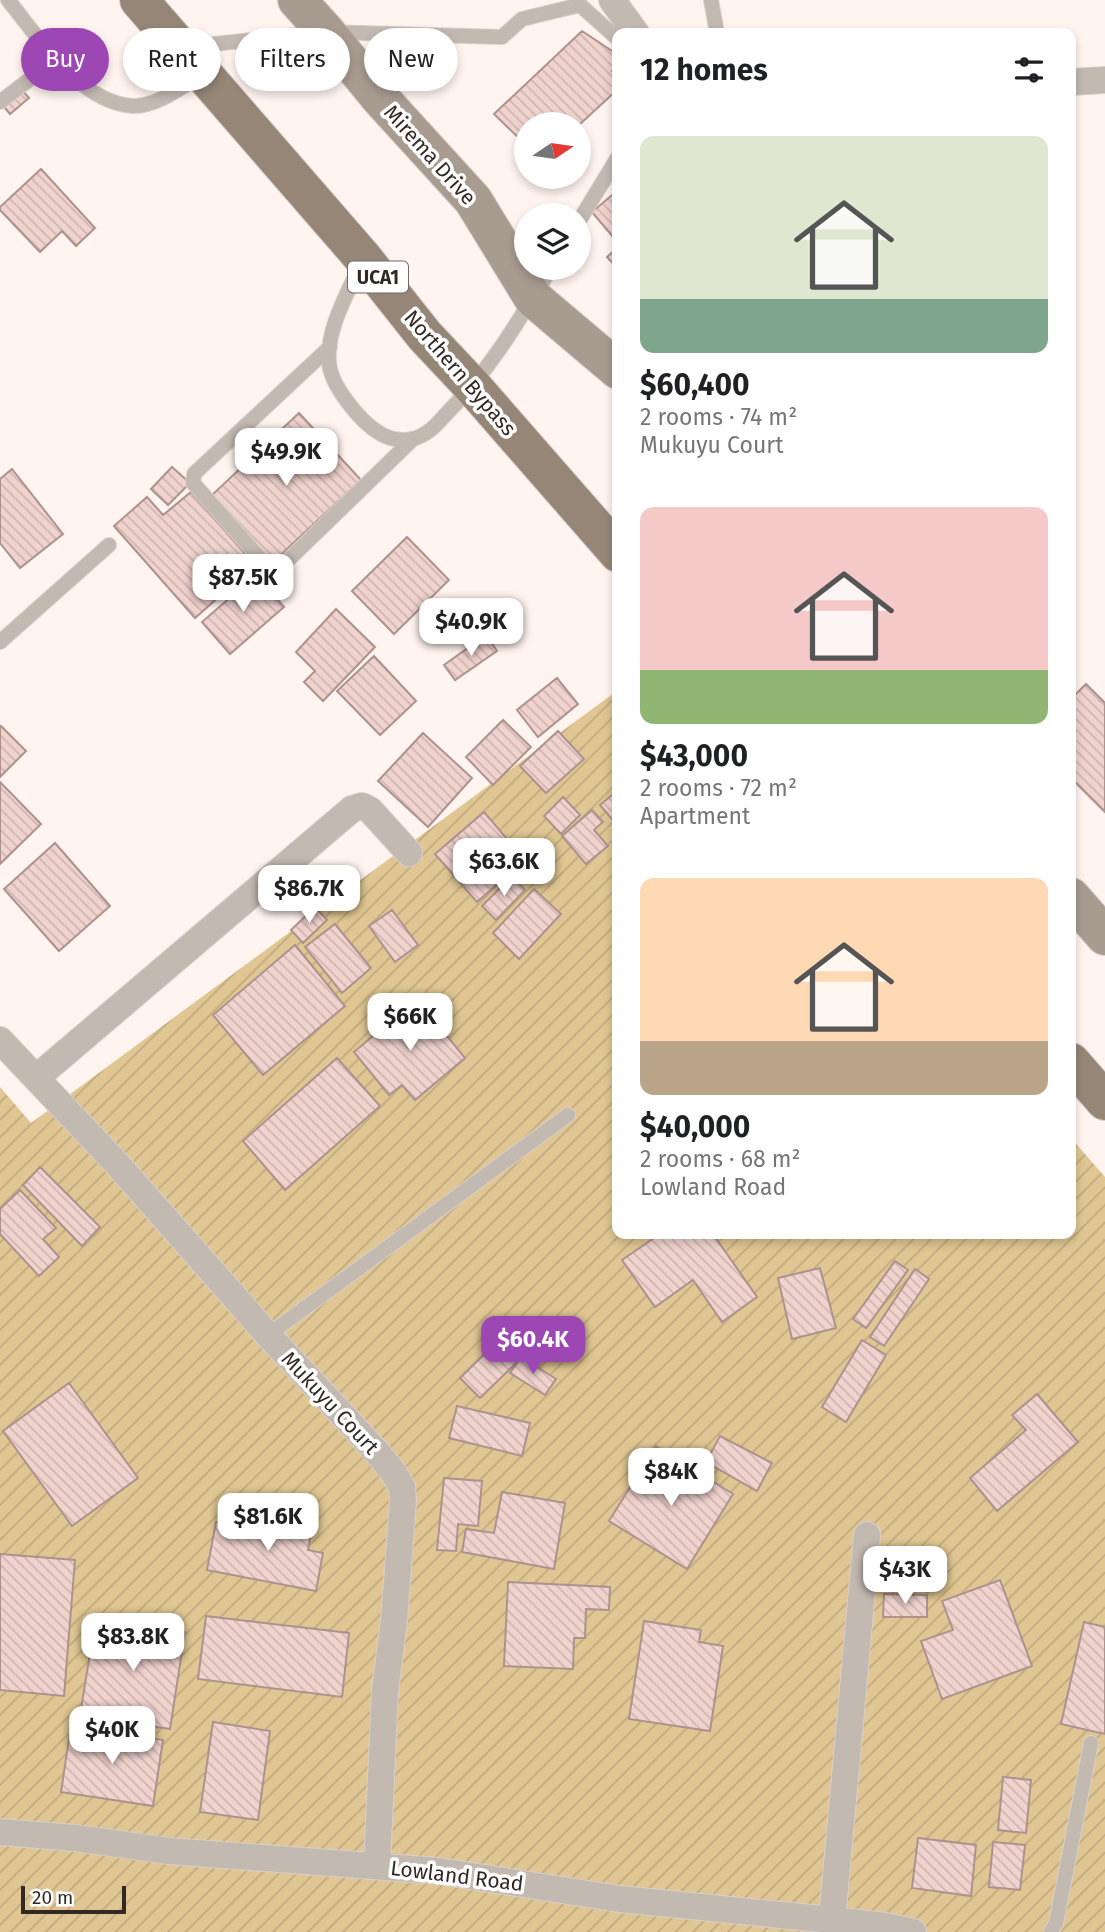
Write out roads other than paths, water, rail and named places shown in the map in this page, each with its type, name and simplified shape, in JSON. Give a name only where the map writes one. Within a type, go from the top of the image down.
[{"type":"main road","name":"Northern Bypass","points":[[139,0],[163,28]]},
{"type":"main road","name":"Northern Bypass","points":[[218,91],[363,258],[425,336],[612,546]]},
{"type":"main road","points":[[1076,1068],[1105,1101]]},
{"type":"street","name":"Mirema Drive","points":[[297,0],[322,28]]},
{"type":"street","points":[[612,0],[632,28]]},
{"type":"street","name":"Mirema Drive","points":[[350,61],[612,363]]},
{"type":"street","points":[[1076,82],[1105,80]]},
{"type":"street","points":[[36,1078],[352,809],[362,806],[370,810],[409,853]]},
{"type":"street","points":[[1076,903],[1105,936]]},
{"type":"street","name":"Mukuyu Court","points":[[0,1040],[118,1165],[268,1335],[376,1451],[402,1487],[394,1621],[385,1691],[377,1865]]},
{"type":"street","points":[[832,1920],[867,1535]]},
{"type":"street","name":"Lowland Road","points":[[0,1832],[75,1838],[169,1851],[439,1871],[620,1899],[886,1926],[913,1932]]},
{"type":"lane","points":[[8,0],[31,28]]},
{"type":"lane","points":[[711,0],[716,28]]},
{"type":"lane","points":[[350,33],[502,37],[522,19],[580,5],[612,34]]},
{"type":"lane","points":[[0,102],[21,86]]},
{"type":"lane","points":[[93,91],[100,96],[135,106],[165,98],[170,91]]},
{"type":"lane","points":[[590,203],[612,167]]},
{"type":"lane","points":[[363,258],[335,327],[329,362],[333,379],[351,406],[380,433],[402,440],[428,433],[473,387],[542,283]]},
{"type":"lane","points":[[330,347],[300,372],[194,474],[192,483],[247,544],[270,568],[282,566],[413,439]]},
{"type":"lane","points":[[0,642],[109,545]]},
{"type":"lane","points":[[268,1335],[568,1115]]},
{"type":"lane","points":[[1051,1932],[1056,1923],[1091,1743]]}]
